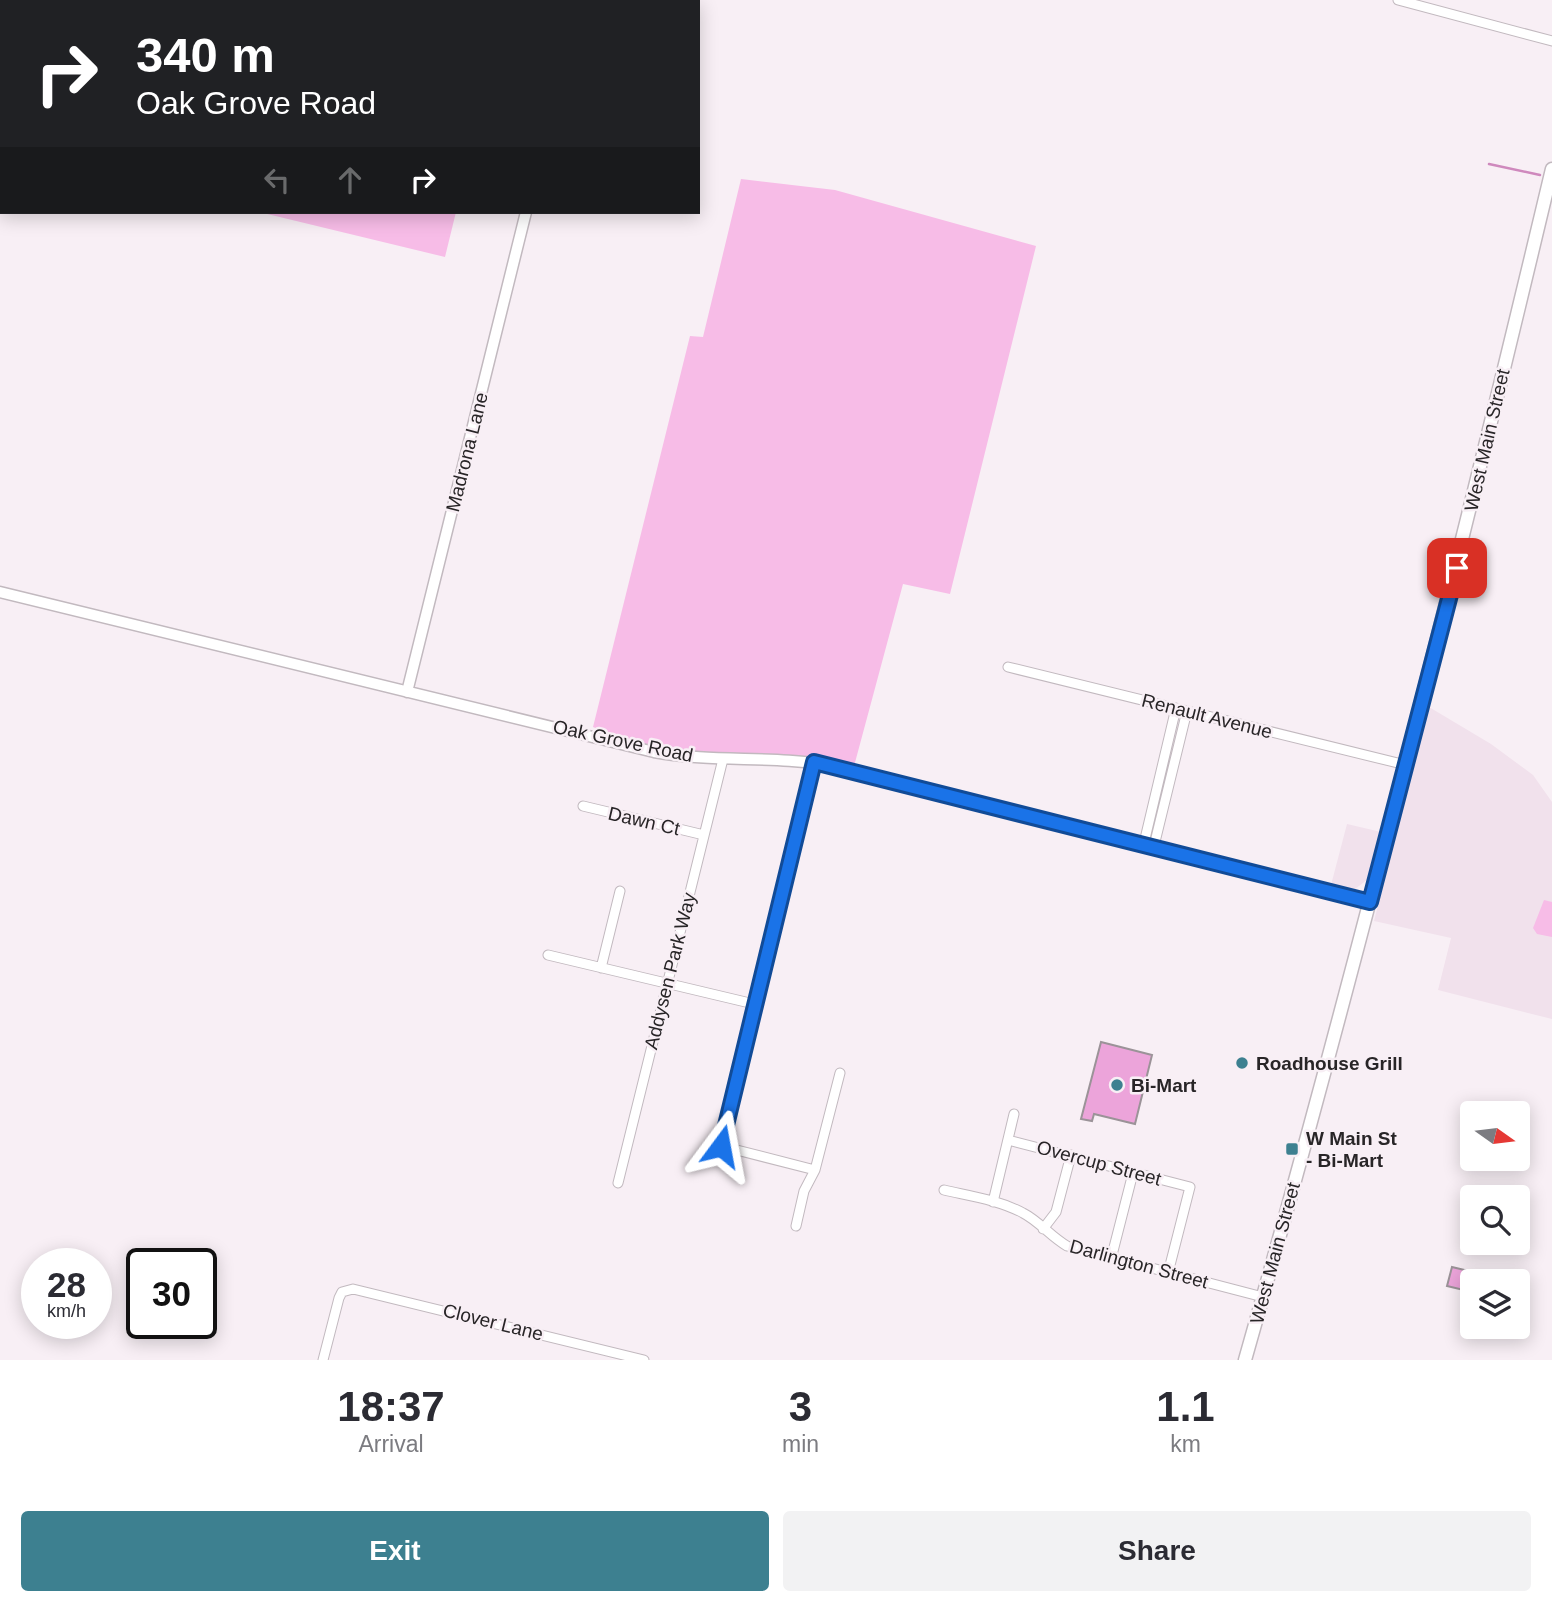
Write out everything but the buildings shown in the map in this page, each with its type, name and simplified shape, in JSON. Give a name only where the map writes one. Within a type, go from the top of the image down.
[{"type":"main road","name":"West Main Street","points":[[1245,1360],[1406,765],[1460,555],[1552,169]]},
{"type":"street","points":[[1398,0],[1552,41]]},
{"type":"street","name":"Madrona Lane","points":[[407,692],[526,214]]},
{"type":"street","name":"Oak Grove Road","points":[[0,592],[654,752],[723,759],[781,758],[814,762],[1149,844],[1370,902]]},
{"type":"street","name":"Renault Avenue","points":[[1008,667],[1406,765]]},
{"type":"street","points":[[1149,844],[1176,708]]},
{"type":"street","points":[[1149,844],[1187,711]]},
{"type":"street","name":"Addysen Park Way","points":[[618,1183],[723,759]]},
{"type":"street","points":[[814,762],[721,1146],[815,1170]]},
{"type":"street","name":"Dawn Ct","points":[[583,806],[704,835]]},
{"type":"street","points":[[601,968],[620,891]]},
{"type":"street","points":[[548,955],[754,1004]]},
{"type":"street","points":[[796,1226],[804,1191],[815,1170],[840,1073]]},
{"type":"street","points":[[993,1202],[1014,1114]]},
{"type":"street","name":"Overcup Street","points":[[1008,1140],[1190,1187],[1168,1273]]},
{"type":"street","points":[[1042,1230],[1056,1212],[1071,1155]]},
{"type":"street","points":[[1111,1259],[1133,1172]]},
{"type":"street","name":"Darlington Street","points":[[944,1190],[993,1202],[1026,1214],[1042,1230],[1067,1246],[1263,1297]]},
{"type":"street","name":"Clover Lane","points":[[323,1360],[342,1292],[353,1289],[644,1360]]},
{"type":"shaded area","points":[[741,179],[835,190],[1036,246],[950,594],[903,584],[853,770],[654,752],[593,727],[690,336],[703,337]]},
{"type":"shaded area","points":[[267,214],[456,214],[445,257]]},
{"type":"shaded area","points":[[1429,707],[1491,744],[1533,775],[1552,802],[1552,1019],[1438,990],[1451,938],[1374,921]]},
{"type":"shaded area","points":[[1347,824],[1381,832],[1367,880],[1355,889],[1331,885]]},
{"type":"shaded area","points":[[1544,900],[1552,902],[1552,937],[1537,934],[1533,928]]},
{"type":"waterway","points":[[1489,164],[1540,175]]},
{"type":"place","name":"Roadhouse Grill","points":[[1242,1063]]},
{"type":"place","name":"Bi-Mart","points":[[1117,1085]]},
{"type":"place","name":"W Main St - Bi-Mart","points":[[1292,1149]]},
{"type":"route","points":[[721,1146],[814,762],[1370,902],[1457,568]]}]
